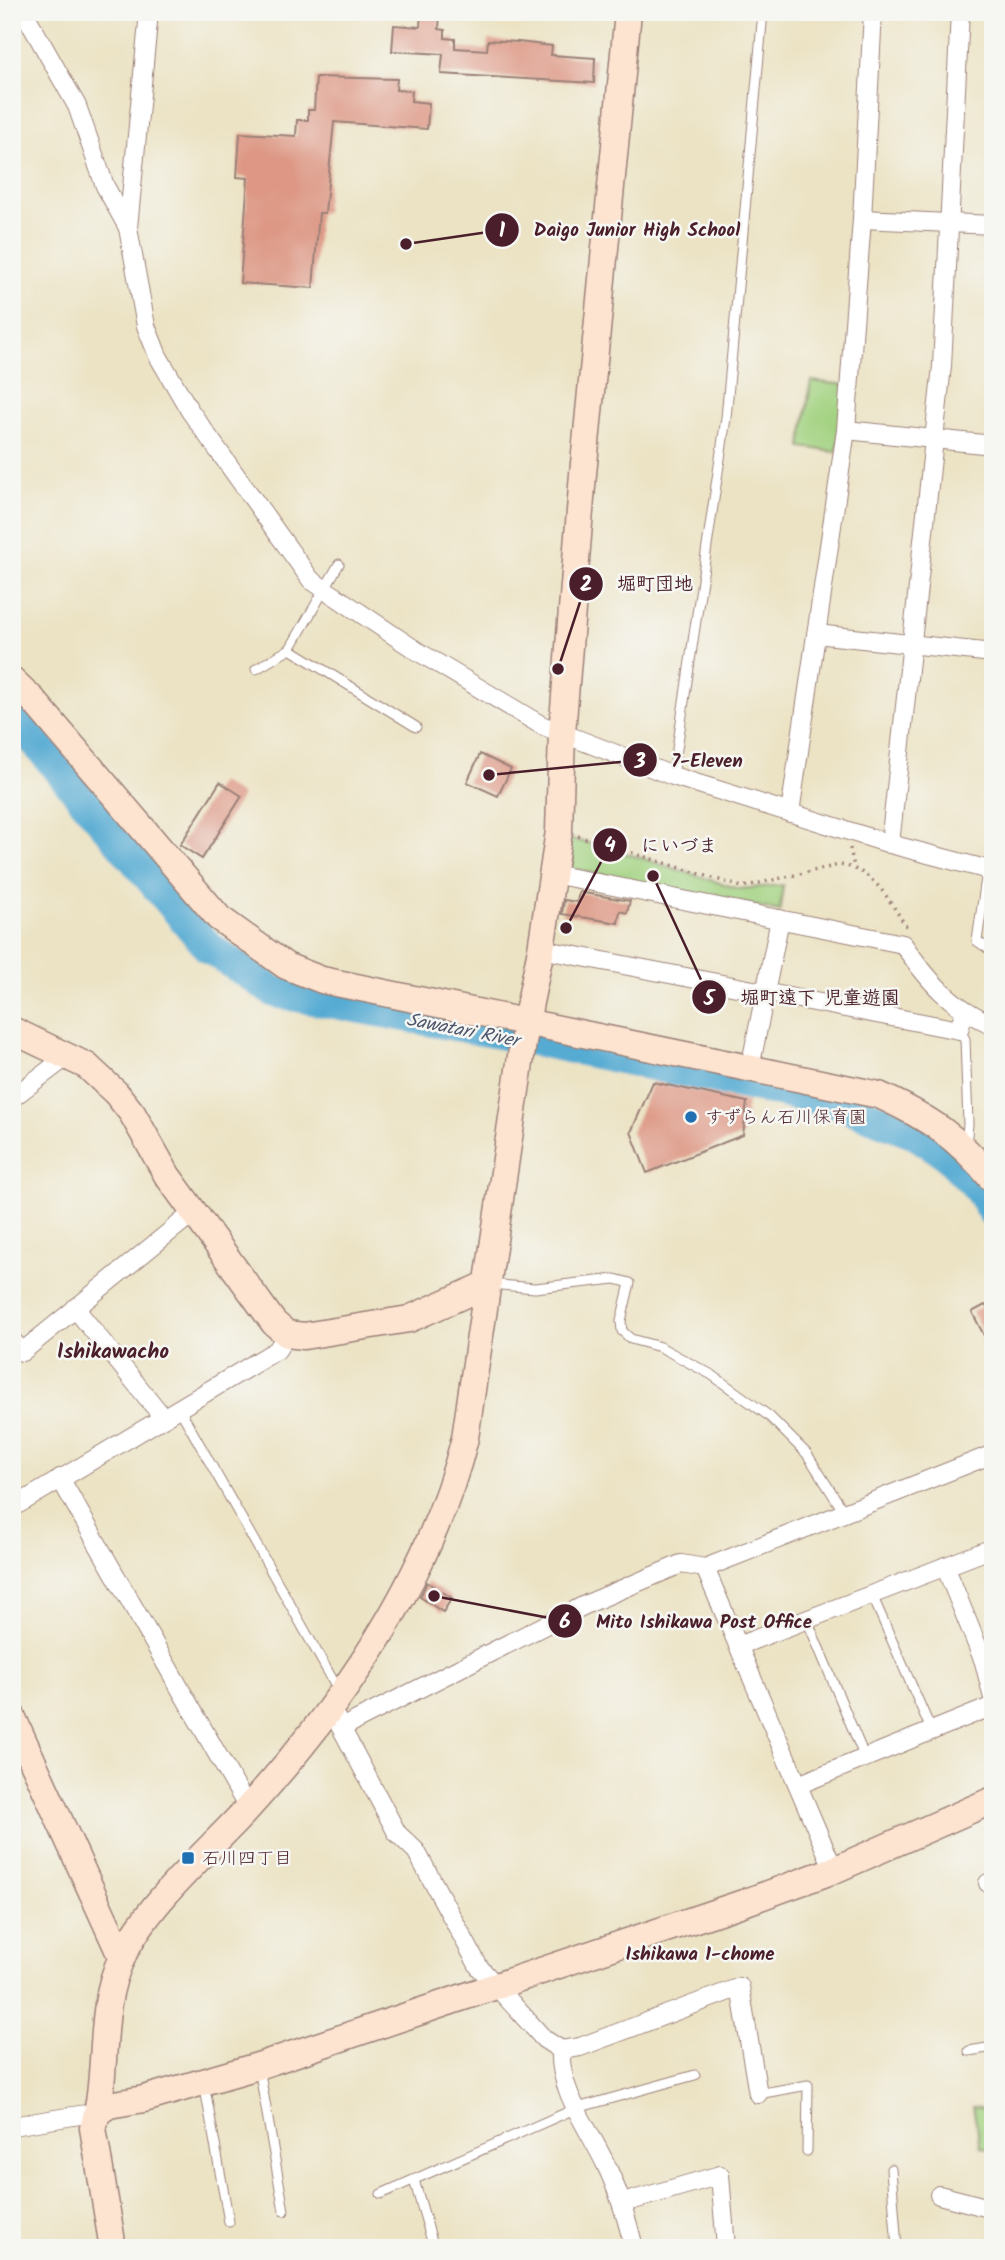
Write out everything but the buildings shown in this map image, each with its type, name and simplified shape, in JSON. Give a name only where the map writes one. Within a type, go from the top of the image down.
[{"type":"street","points":[[149,12],[128,228],[146,326],[158,356],[223,461],[311,580],[417,651],[541,725],[673,776],[890,844],[992,870]]},
{"type":"street","points":[[113,2248],[93,2128],[98,2112],[106,2019],[112,1986],[122,1958],[163,1900],[338,1710],[419,1564],[447,1501],[465,1438],[524,1036],[559,831],[562,733],[583,474],[628,12]]},
{"type":"street","points":[[789,813],[846,430],[862,219],[873,12]]},
{"type":"street","points":[[890,844],[942,366],[960,12]]},
{"type":"street","points":[[24,15],[77,106],[105,186],[128,228]]},
{"type":"street","points":[[862,219],[993,225]]},
{"type":"street","points":[[846,430],[993,445]]},
{"type":"street","points":[[816,634],[993,653]]},
{"type":"street","points":[[12,680],[33,700],[219,918],[286,967],[322,980],[524,1036],[750,1068],[879,1095],[943,1128],[966,1147],[993,1180]]},
{"type":"street","points":[[553,874],[903,944],[923,974],[964,1012],[993,1025]]},
{"type":"street","points":[[750,1068],[780,919]]},
{"type":"street","points":[[541,948],[959,1030],[964,1012]]},
{"type":"street","points":[[12,1030],[69,1055],[87,1066],[132,1113],[167,1175],[274,1323],[287,1334],[320,1334],[409,1319],[488,1284]]},
{"type":"street","points":[[12,1098],[69,1055]]},
{"type":"street","points":[[12,1340],[22,1352],[194,1212]]},
{"type":"street","points":[[75,1308],[162,1416]]},
{"type":"street","points":[[12,1508],[162,1416],[277,1350],[287,1334]]},
{"type":"street","points":[[338,1710],[681,1564],[705,1568],[993,1454]]},
{"type":"street","points":[[60,1478],[248,1808]]},
{"type":"street","points":[[738,1646],[993,1548]]},
{"type":"street","points":[[798,1785],[992,1707],[984,1662],[945,1566]]},
{"type":"street","points":[[705,1568],[834,1870]]},
{"type":"street","points":[[338,1710],[397,1833],[416,1850],[479,1967],[496,1989],[509,1998],[544,2039],[561,2050],[580,2047],[740,1987],[758,2094]]},
{"type":"street","points":[[12,1716],[122,1958]]},
{"type":"street","points":[[12,2126],[98,2112],[109,2105],[258,2066],[496,1989],[834,1870],[993,1800]]},
{"type":"street","points":[[561,2050],[560,2065],[577,2108],[623,2203],[634,2248]]},
{"type":"street","points":[[623,2203],[720,2175],[726,2248]]},
{"type":"street","points":[[939,2195],[993,2209]]},
{"type":"lane","points":[[673,776],[726,418],[763,12]]},
{"type":"lane","points":[[256,669],[290,649],[339,564]]},
{"type":"lane","points":[[290,649],[416,727]]},
{"type":"lane","points":[[992,870],[986,878],[977,941],[993,951]]},
{"type":"lane","points":[[959,1030],[965,1038],[968,1124],[966,1147]]},
{"type":"lane","points":[[488,1284],[535,1288],[615,1279],[630,1283],[621,1321],[622,1331],[631,1339],[660,1347],[712,1375],[769,1416],[807,1454],[844,1512]]},
{"type":"lane","points":[[179,1406],[338,1710]]},
{"type":"lane","points":[[872,1595],[929,1725]]},
{"type":"lane","points":[[807,1620],[864,1758]]},
{"type":"lane","points":[[969,2050],[993,2047]]},
{"type":"lane","points":[[258,2066],[284,2211]]},
{"type":"lane","points":[[381,2194],[577,2108],[695,2075]]},
{"type":"lane","points":[[204,2081],[229,2222]]},
{"type":"lane","points":[[758,2094],[808,2085],[807,2151]]},
{"type":"lane","points":[[891,2169],[897,2248]]},
{"type":"lane","points":[[414,2180],[434,2248]]},
{"type":"path","points":[[559,831],[742,887],[839,865],[855,867],[863,870],[880,889],[911,933],[903,944]]},
{"type":"green space","points":[[811,381],[845,385],[837,452],[801,447]]},
{"type":"green space","points":[[568,839],[603,846],[739,889],[783,885],[780,911],[563,867]]},
{"type":"green space","points":[[973,2107],[993,2110],[993,2150],[981,2147]]},
{"type":"waterway","name":"Sawatari River","points":[[12,714],[208,947],[275,992],[520,1037],[840,1104],[913,1132],[945,1153],[976,1185],[993,1212]]},
{"type":"place","name":"Daigo Junior High School","points":[[406,244]]},
{"type":"place","name":"堀町団地","points":[[558,669]]},
{"type":"place","name":"7-Eleven","points":[[489,775]]},
{"type":"place","name":"堀町遠下 児童遊園","points":[[653,876]]},
{"type":"place","name":"にいづま","points":[[566,928]]},
{"type":"place","name":"すずらん石川保育園","points":[[691,1117]]},
{"type":"place","name":"Mito Ishikawa Post Office","points":[[434,1596]]},
{"type":"place","name":"石川四丁目","points":[[188,1858]]},
{"type":"district","name":"Ishikawacho","points":[[113,1351]]},
{"type":"district","name":"Ishikawa 1-chome","points":[[700,1953]]}]
